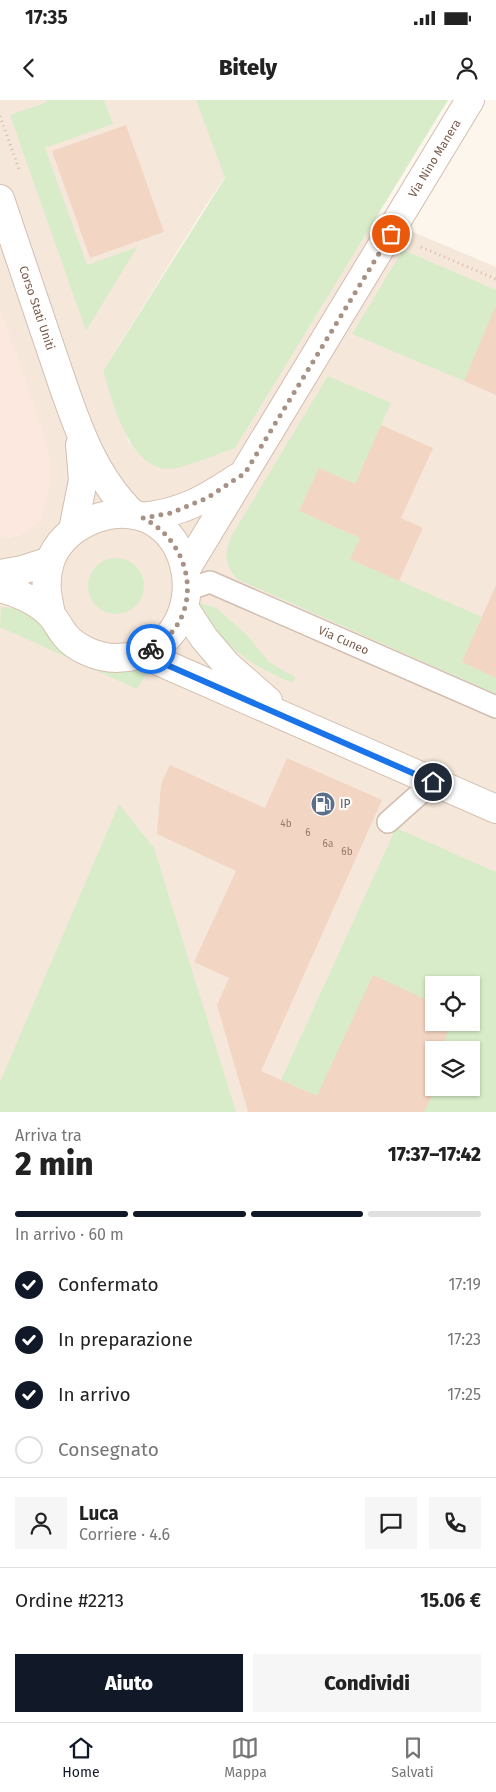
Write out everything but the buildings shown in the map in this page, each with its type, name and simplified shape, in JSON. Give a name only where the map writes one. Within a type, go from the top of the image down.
[{"type":"street","name":"Via Nino Manera","points":[[187,589],[245,473],[391,234],[470,100]]},
{"type":"street","name":"Corso Stati Uniti","points":[[0,199],[74,416],[92,457],[107,484],[120,502],[139,516]]},
{"type":"street","name":"Corso Stati Uniti","points":[[73,530],[83,480],[83,457],[74,416]]},
{"type":"street","name":"Via Nino Manera","points":[[139,516],[171,513],[207,498],[245,473]]},
{"type":"street","points":[[187,589],[176,628],[161,644],[142,654],[115,658],[88,652],[66,637],[51,614],[45,588],[50,561],[60,544],[73,530],[92,520],[113,515],[139,516],[157,524],[179,551],[187,589],[204,638],[227,665],[290,720]]},
{"type":"street","points":[[0,574],[22,570],[50,561]]},
{"type":"street","points":[[0,588],[28,598],[51,614]]},
{"type":"street","points":[[142,654],[496,810]]},
{"type":"lane","name":"Via Cuneo","points":[[187,589],[210,582],[496,707]]},
{"type":"lane","points":[[388,822],[433,782]]},
{"type":"path","points":[[391,234],[496,279]]},
{"type":"shaded area","points":[[0,100],[276,100],[201,213],[103,371],[129,443],[235,447],[370,227],[413,232],[496,267],[496,1112],[0,1112],[0,538],[20,535],[0,367]]},
{"type":"shaded area","points":[[0,308],[47,443],[51,472],[48,495],[39,521],[20,535],[0,538]]},
{"type":"green space","points":[[46,100],[104,100],[113,124],[45,148],[87,265],[137,247],[86,331],[10,115],[47,102]]},
{"type":"green space","points":[[196,100],[448,100],[235,448],[176,468],[160,468],[147,461],[136,450],[126,435],[112,401],[103,371],[225,178]]},
{"type":"green space","points":[[403,250],[496,290],[496,330],[487,326],[464,381],[352,334]]},
{"type":"green space","points":[[328,376],[391,403],[355,484],[319,468],[299,511],[360,538],[350,559],[482,617],[462,662],[496,678],[496,694],[237,579],[233,574],[227,558],[232,535]]},
{"type":"green space","points":[[111,558],[121,558],[136,566],[142,575],[144,586],[142,597],[136,606],[121,614],[111,614],[100,609],[93,602],[88,591],[88,581],[93,570],[100,563]]},
{"type":"green space","points":[[192,600],[216,608],[246,634],[269,662],[295,677],[293,683],[261,668],[235,650],[213,628]]},
{"type":"green space","points":[[1,607],[28,610],[148,671],[137,689],[0,627]]},
{"type":"green space","points":[[119,804],[154,848],[236,1112],[0,1112],[0,1082]]},
{"type":"green space","points":[[396,828],[496,872],[496,1112],[353,1112],[281,1080]]},
{"type":"way so far","points":[[151,649],[161,644],[176,628],[185,609],[189,589],[186,569],[179,551],[157,524],[143,518],[171,513],[207,498],[245,473],[391,234]]},
{"type":"place","name":"IP","points":[[323,804]]},
{"type":"route","points":[[151,649],[142,654],[433,782]]}]
